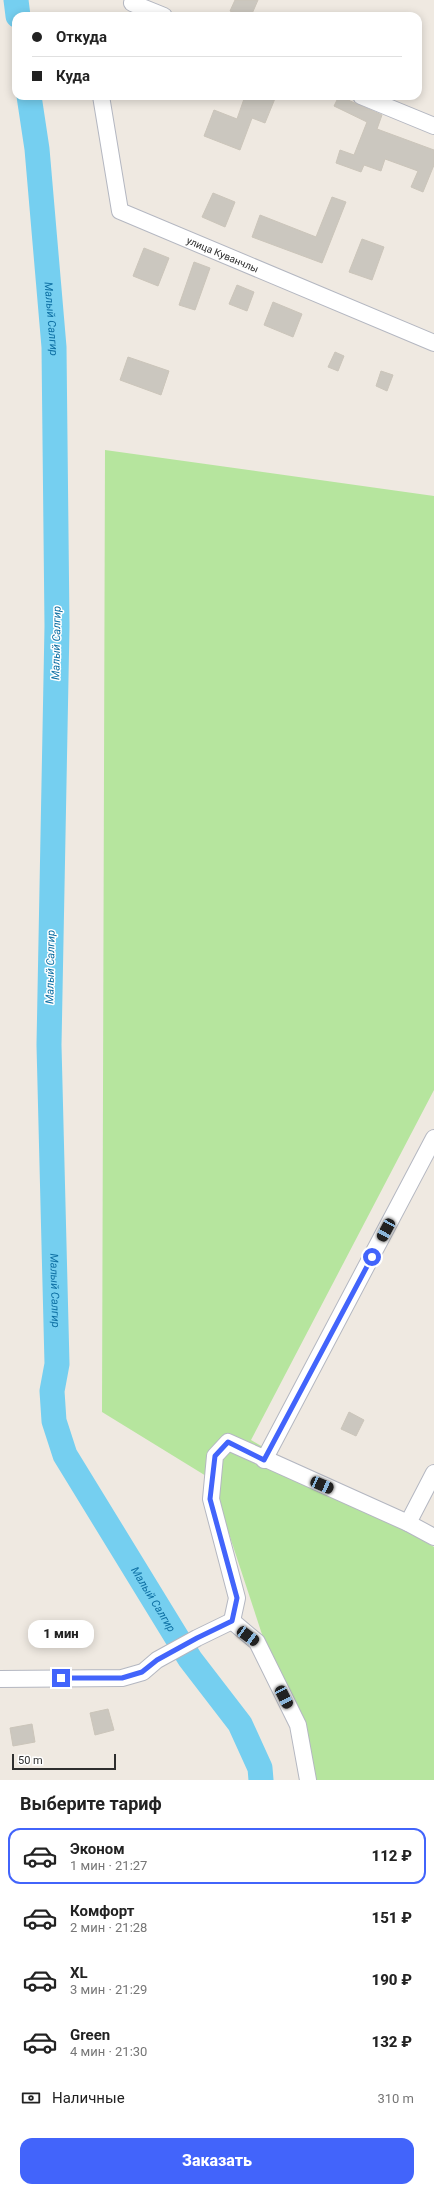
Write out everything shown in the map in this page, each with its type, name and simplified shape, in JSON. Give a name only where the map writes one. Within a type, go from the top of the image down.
[{"type":"street","points":[[131,6],[151,12]]},
{"type":"street","name":"улица Куванчлы","points":[[101,100],[120,211],[434,343]]},
{"type":"street","points":[[371,100],[434,126]]},
{"type":"street","points":[[264,1460],[434,1138]]},
{"type":"street","points":[[232,1621],[237,1598],[210,1499],[215,1456],[228,1442],[264,1460],[408,1523],[434,1537]]},
{"type":"street","points":[[408,1523],[434,1473]]},
{"type":"street","points":[[0,1679],[122,1678],[142,1672],[157,1660],[232,1621]]},
{"type":"street","points":[[232,1621],[257,1642],[298,1725],[308,1780]]},
{"type":"green space","points":[[105,450],[434,496],[434,1090],[251,1440],[434,1547],[434,1780],[304,1780],[300,1750],[211,1479],[102,1412]]},
{"type":"building","points":[[235,0],[258,0],[253,12],[230,11]]},
{"type":"building","points":[[244,100],[274,100],[265,123],[252,118],[240,150],[204,136],[214,110],[237,119]]},
{"type":"building","points":[[337,100],[348,100],[382,115],[377,129],[434,150],[434,165],[423,192],[411,187],[418,171],[385,159],[381,171],[364,165],[361,172],[336,163],[340,150],[354,155],[367,122],[334,106]]},
{"type":"building","points":[[213,193],[235,202],[225,227],[202,217]]},
{"type":"building","points":[[332,197],[346,202],[322,263],[252,237],[260,215],[316,237]]},
{"type":"building","points":[[362,239],[384,247],[372,280],[349,272]]},
{"type":"building","points":[[144,248],[169,258],[158,286],[133,276]]},
{"type":"building","points":[[194,262],[210,268],[195,310],[179,305]]},
{"type":"building","points":[[237,285],[254,292],[247,311],[229,304]]},
{"type":"building","points":[[273,302],[302,314],[293,337],[264,325]]},
{"type":"building","points":[[335,352],[344,356],[338,371],[328,367]]},
{"type":"building","points":[[128,357],[169,371],[161,395],[120,380]]},
{"type":"building","points":[[381,371],[393,375],[387,391],[376,386]]},
{"type":"building","points":[[349,1412],[364,1420],[356,1436],[341,1429]]},
{"type":"building","points":[[108,1709],[114,1730],[95,1735],[90,1713]]},
{"type":"building","points":[[32,1724],[35,1742],[13,1746],[10,1728]]},
{"type":"waterway","name":"Малый Салгир","points":[[16,0],[18,12]]},
{"type":"waterway","name":"Малый Салгир","points":[[30,100],[37,149],[54,347],[57,626],[49,1045],[57,1364],[52,1391],[54,1421],[65,1455],[190,1659],[240,1724],[260,1768],[261,1780]]},
{"type":"route","points":[[61,1678],[122,1678],[142,1672],[157,1660],[232,1621],[237,1598],[210,1499],[215,1456],[228,1442],[264,1460],[372,1257]]}]
